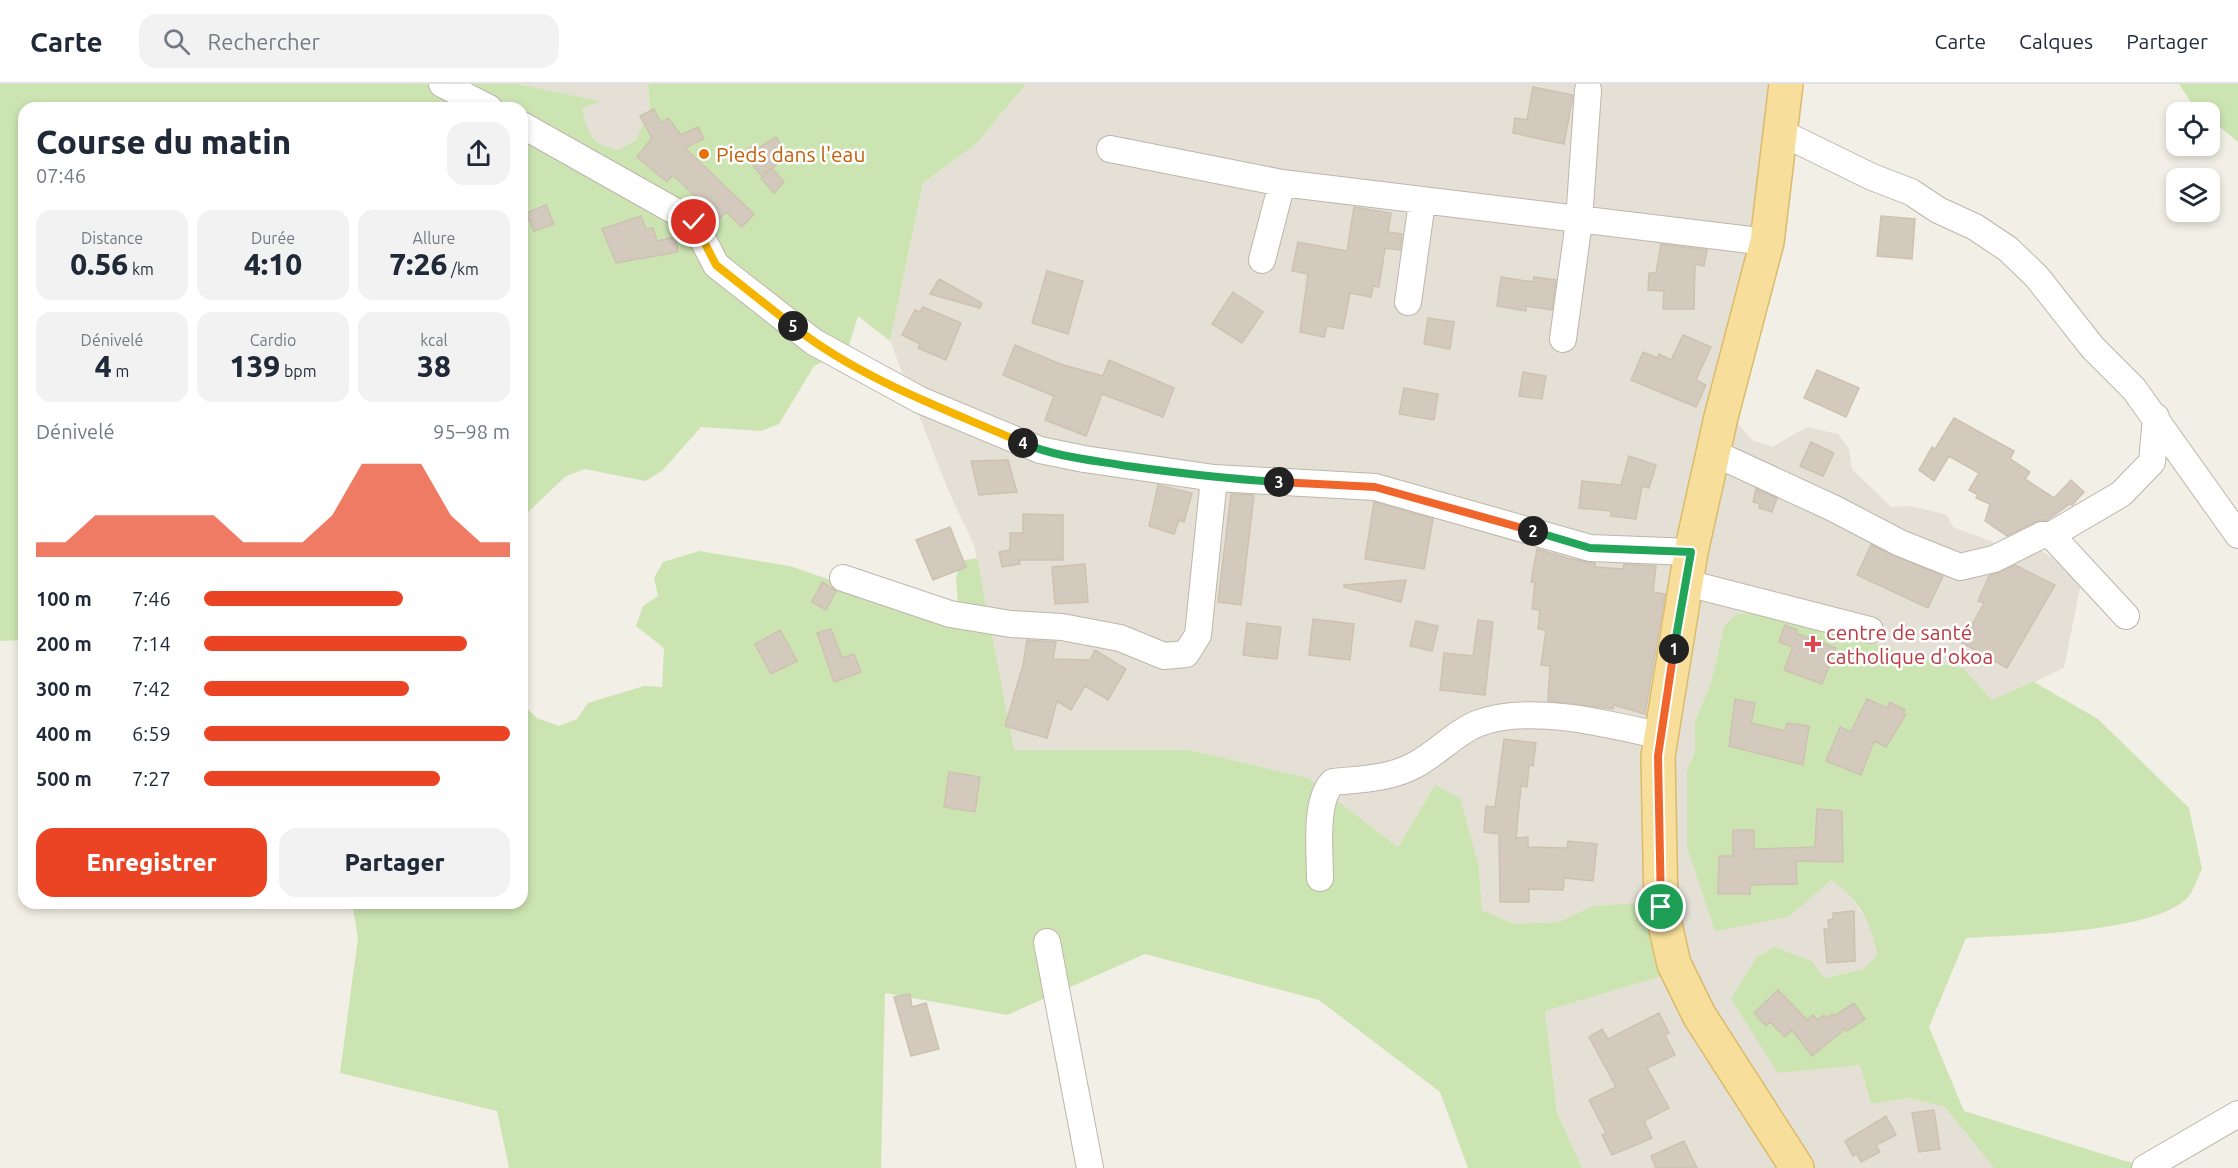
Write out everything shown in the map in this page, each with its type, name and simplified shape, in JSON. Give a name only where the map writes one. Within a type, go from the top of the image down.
[{"type":"main road","points":[[1786,84],[1767,242],[1714,453],[1689,567],[1671,665],[1658,756],[1661,907],[1674,964],[1699,1015],[1797,1168]]},
{"type":"street","points":[[442,84],[477,102]]},
{"type":"street","points":[[1563,339],[1579,221],[1588,90]]},
{"type":"street","points":[[528,128],[694,222],[716,265],[814,342],[921,400],[1040,450],[1084,459],[1214,478],[1375,487],[1590,548],[1689,567],[1870,630]]},
{"type":"street","points":[[1780,132],[1872,177],[1911,192],[1938,210],[1975,227],[2008,249],[2037,277],[2093,348],[2134,389],[2238,535]]},
{"type":"street","points":[[1110,149],[1282,183],[1422,202],[1767,242]]},
{"type":"street","points":[[1262,260],[1282,183]]},
{"type":"street","points":[[1408,302],[1422,202]]},
{"type":"street","points":[[1714,453],[1833,508],[1900,543],[1960,567],[1994,559],[2042,535],[2051,535],[2121,494],[2152,462],[2156,417]]},
{"type":"street","points":[[843,578],[950,614],[1011,624],[1062,627],[1120,638],[1164,656],[1186,654],[1198,635],[1214,478]]},
{"type":"street","points":[[2051,535],[2126,616]]},
{"type":"street","points":[[1320,878],[1320,822],[1324,790],[1333,782],[1383,778],[1414,766],[1478,723],[1510,717],[1588,719],[1661,736]]},
{"type":"street","points":[[1047,942],[1090,1168]]},
{"type":"street","points":[[2145,1168],[2238,1114]]},
{"type":"shaded area","points":[[518,84],[648,84],[650,107],[636,140],[619,150],[600,146],[588,132],[582,109],[599,101]]},
{"type":"shaded area","points":[[1026,84],[1776,84],[1721,417],[1740,426],[1752,440],[1772,447],[1807,427],[1838,434],[1849,449],[1852,469],[1891,507],[1911,506],[1947,515],[1953,527],[2011,549],[2033,545],[2082,578],[2064,668],[1992,700],[1963,668],[1724,626],[1711,683],[1695,721],[1695,752],[1687,770],[1789,917],[1831,880],[1847,889],[1875,935],[1877,955],[1863,969],[1823,978],[1812,961],[1860,1065],[1871,1104],[1909,1098],[1945,1107],[1994,1168],[1582,1168],[1557,1112],[1545,1011],[1659,977],[1636,903],[1592,906],[1559,922],[1514,924],[1482,910],[1479,867],[1435,785],[1398,847],[1308,778],[1190,750],[1013,750],[974,545],[948,490],[890,341],[923,183],[976,144]]},
{"type":"green space","points":[[0,84],[518,84],[600,101],[582,109],[589,132],[602,145],[619,150],[636,140],[650,107],[648,84],[1026,84],[976,144],[923,183],[890,341],[858,316],[847,351],[814,366],[779,424],[761,431],[701,427],[662,471],[645,481],[585,469],[566,476],[528,512],[528,102],[18,102],[18,640],[0,641]]},
{"type":"green space","points":[[2179,84],[2238,84],[2238,142],[2220,127],[2220,102],[2192,102]]},
{"type":"green space","points":[[699,551],[790,566],[885,599],[959,617],[956,578],[960,561],[977,558],[1014,750],[1190,750],[1308,778],[1398,847],[1435,785],[1460,798],[1479,867],[1482,910],[1514,924],[1559,922],[1592,906],[1636,903],[1651,911],[1668,969],[1659,977],[1545,1011],[1557,1112],[1582,1168],[1468,1168],[1440,1092],[1319,1000],[1145,954],[1007,1015],[885,993],[881,1168],[509,1168],[497,1111],[340,1073],[358,938],[353,909],[528,909],[528,710],[537,718],[559,726],[577,719],[588,703],[644,686],[662,687],[664,648],[636,626],[643,606],[658,596],[654,578],[663,562]]},
{"type":"green space","points":[[1778,613],[1936,663],[1963,668],[1992,700],[2064,668],[2034,682],[2098,719],[2189,808],[2202,869],[2187,898],[2170,910],[2145,919],[2115,925],[2049,933],[1966,938],[1929,1027],[1964,1111],[2148,1168],[1994,1168],[1945,1107],[1909,1098],[1871,1104],[1860,1065],[1778,1073],[1731,999],[1756,958],[1774,947],[1812,961],[1824,978],[1863,969],[1877,955],[1872,933],[1862,912],[1849,894],[1831,880],[1789,917],[1715,931],[1687,847],[1687,770],[1695,752],[1695,721],[1711,683],[1724,626],[1737,614]]},
{"type":"building","points":[[1533,87],[1573,95],[1564,144],[1513,133],[1515,118],[1527,120]]},
{"type":"building","points":[[654,109],[661,123],[668,118],[681,135],[698,127],[704,139],[685,148],[754,214],[742,227],[726,212],[719,219],[673,175],[667,182],[637,157],[652,138],[640,116]]},
{"type":"building","points":[[776,137],[789,157],[761,175],[743,154],[753,145],[757,149]]},
{"type":"building","points":[[772,168],[784,182],[774,193],[761,178]]},
{"type":"building","points":[[546,205],[554,224],[534,231],[528,212]]},
{"type":"building","points":[[1354,207],[1391,213],[1388,232],[1402,234],[1400,250],[1385,248],[1379,287],[1373,286],[1371,297],[1350,293],[1343,329],[1327,326],[1324,337],[1300,332],[1308,274],[1292,271],[1298,242],[1347,251]]},
{"type":"building","points":[[641,216],[646,229],[653,228],[657,241],[675,237],[678,252],[616,263],[602,229]]},
{"type":"building","points":[[1881,216],[1915,219],[1912,259],[1877,256]]},
{"type":"building","points":[[1661,244],[1707,250],[1704,266],[1695,264],[1694,309],[1663,309],[1664,291],[1648,290],[1649,273],[1656,273]]},
{"type":"building","points":[[1047,271],[1083,281],[1068,334],[1032,323]]},
{"type":"building","points":[[1501,277],[1533,282],[1534,277],[1556,280],[1552,310],[1526,306],[1526,311],[1497,306]]},
{"type":"building","points":[[939,279],[982,303],[980,308],[930,294]]},
{"type":"building","points":[[1233,292],[1263,312],[1242,343],[1212,324]]},
{"type":"building","points":[[923,307],[961,323],[946,360],[918,348],[920,344],[902,335],[915,310],[920,312]]},
{"type":"building","points":[[1428,318],[1454,322],[1450,349],[1424,344]]},
{"type":"building","points":[[1683,335],[1711,347],[1696,380],[1706,385],[1696,407],[1631,380],[1643,352],[1657,358],[1659,354],[1671,360]]},
{"type":"building","points":[[1015,345],[1060,364],[1103,376],[1109,360],[1174,388],[1163,417],[1102,394],[1086,436],[1045,420],[1054,396],[1003,375]]},
{"type":"building","points":[[1817,370],[1859,388],[1846,417],[1804,398]]},
{"type":"building","points":[[1523,372],[1546,376],[1542,399],[1519,396]]},
{"type":"building","points":[[1404,388],[1438,394],[1434,420],[1399,414]]},
{"type":"building","points":[[1954,418],[2014,451],[2010,459],[2030,472],[2025,479],[2054,498],[2071,480],[2084,492],[2072,505],[2070,504],[2047,520],[2035,522],[2007,536],[1985,521],[1990,504],[1976,498],[1978,495],[1969,490],[1979,473],[1949,456],[1934,481],[1919,470],[1932,447],[1935,449]]},
{"type":"building","points":[[1811,442],[1834,453],[1823,476],[1800,466]]},
{"type":"building","points":[[1629,456],[1656,465],[1649,488],[1642,486],[1636,519],[1611,516],[1611,511],[1579,508],[1582,481],[1621,485]]},
{"type":"building","points":[[1008,460],[1017,492],[979,495],[971,461]]},
{"type":"building","points":[[1158,485],[1192,493],[1184,522],[1179,520],[1174,534],[1149,526]]},
{"type":"building","points":[[1756,489],[1777,498],[1772,512],[1759,508],[1760,504],[1753,502]]},
{"type":"building","points":[[1231,494],[1254,495],[1241,605],[1218,602]]},
{"type":"building","points":[[1374,502],[1433,519],[1424,569],[1365,559]]},
{"type":"building","points":[[1023,514],[1063,515],[1063,560],[1019,560],[1020,564],[1002,567],[999,552],[1010,550],[1010,533],[1023,533]]},
{"type":"building","points":[[950,527],[966,567],[933,580],[916,540]]},
{"type":"building","points":[[1871,545],[1943,576],[1928,608],[1857,575]]},
{"type":"building","points":[[1537,549],[1595,563],[1595,567],[1623,569],[1624,564],[1656,566],[1653,592],[1665,594],[1645,714],[1614,705],[1613,709],[1548,701],[1550,666],[1541,665],[1546,630],[1538,629],[1540,610],[1532,609],[1535,582],[1531,582]]},
{"type":"building","points":[[1085,564],[1088,602],[1055,604],[1052,567]]},
{"type":"building","points":[[2015,565],[2055,585],[2007,668],[1962,643],[1984,603],[1978,601],[1989,576]]},
{"type":"building","points":[[1406,580],[1401,602],[1344,587],[1344,585]]},
{"type":"building","points":[[822,582],[836,591],[826,610],[812,602]]},
{"type":"building","points":[[1313,619],[1354,624],[1350,660],[1309,655]]},
{"type":"building","points":[[1478,620],[1493,622],[1485,695],[1440,690],[1444,653],[1473,656]]},
{"type":"building","points":[[1416,621],[1438,626],[1432,651],[1410,646]]},
{"type":"building","points":[[1247,623],[1281,627],[1277,659],[1243,655]]},
{"type":"building","points":[[1785,625],[1797,630],[1796,633],[1836,648],[1822,684],[1784,670],[1793,647],[1779,642]]},
{"type":"building","points":[[831,629],[842,658],[854,654],[861,672],[834,682],[817,633]]},
{"type":"building","points":[[780,630],[797,661],[771,674],[755,644]]},
{"type":"building","points":[[1027,640],[1056,642],[1053,659],[1090,660],[1095,650],[1126,669],[1108,700],[1085,686],[1071,710],[1057,701],[1047,738],[1005,726],[1023,665]]},
{"type":"building","points":[[1735,699],[1755,703],[1751,723],[1785,731],[1787,723],[1809,726],[1803,765],[1729,746]]},
{"type":"building","points":[[1867,699],[1887,708],[1890,702],[1905,710],[1903,713],[1906,714],[1886,747],[1874,741],[1861,775],[1826,761],[1840,727],[1851,732]]},
{"type":"building","points":[[1504,739],[1536,743],[1533,766],[1529,765],[1527,787],[1521,786],[1516,838],[1528,837],[1528,847],[1567,848],[1568,841],[1597,844],[1593,881],[1564,878],[1563,890],[1529,889],[1529,902],[1500,902],[1499,834],[1484,832],[1486,806],[1495,807]]},
{"type":"building","points":[[949,772],[980,777],[975,812],[944,807]]},
{"type":"building","points":[[1817,809],[1842,811],[1843,862],[1796,861],[1797,884],[1750,885],[1750,894],[1718,894],[1719,856],[1733,856],[1733,830],[1754,830],[1754,849],[1815,847]]},
{"type":"building","points":[[1854,911],[1855,961],[1827,963],[1824,929],[1829,929],[1828,920],[1833,919],[1833,913]]},
{"type":"building","points":[[1778,990],[1807,1020],[1813,1015],[1818,1020],[1824,1015],[1826,1018],[1832,1014],[1834,1016],[1854,1003],[1865,1019],[1847,1031],[1845,1029],[1812,1056],[1792,1030],[1785,1037],[1770,1022],[1766,1026],[1754,1013]]},
{"type":"building","points":[[910,994],[912,1007],[926,1003],[939,1049],[911,1056],[894,997]]},
{"type":"building","points":[[1659,1013],[1669,1033],[1665,1035],[1675,1055],[1647,1068],[1669,1108],[1644,1121],[1652,1138],[1612,1155],[1602,1135],[1606,1133],[1589,1100],[1616,1087],[1589,1037],[1602,1029],[1608,1039]]},
{"type":"building","points":[[1934,1110],[1940,1149],[1919,1152],[1912,1113]]},
{"type":"building","points":[[1886,1116],[1896,1135],[1876,1145],[1880,1152],[1861,1162],[1857,1154],[1853,1156],[1845,1141]]},
{"type":"building","points":[[1684,1141],[1697,1168],[1656,1168],[1651,1156]]},
{"type":"place","name":"Pieds dans l'eau","points":[[704,154]]},
{"type":"place","name":"centre de santé catholique d'okoa","points":[[1813,644]]},
{"type":"route","points":[[694,222],[716,265],[814,342],[921,400],[1040,450],[1084,459],[1214,478],[1375,487],[1590,548],[1691,552],[1688,583],[1671,665],[1658,756],[1661,907]]}]
